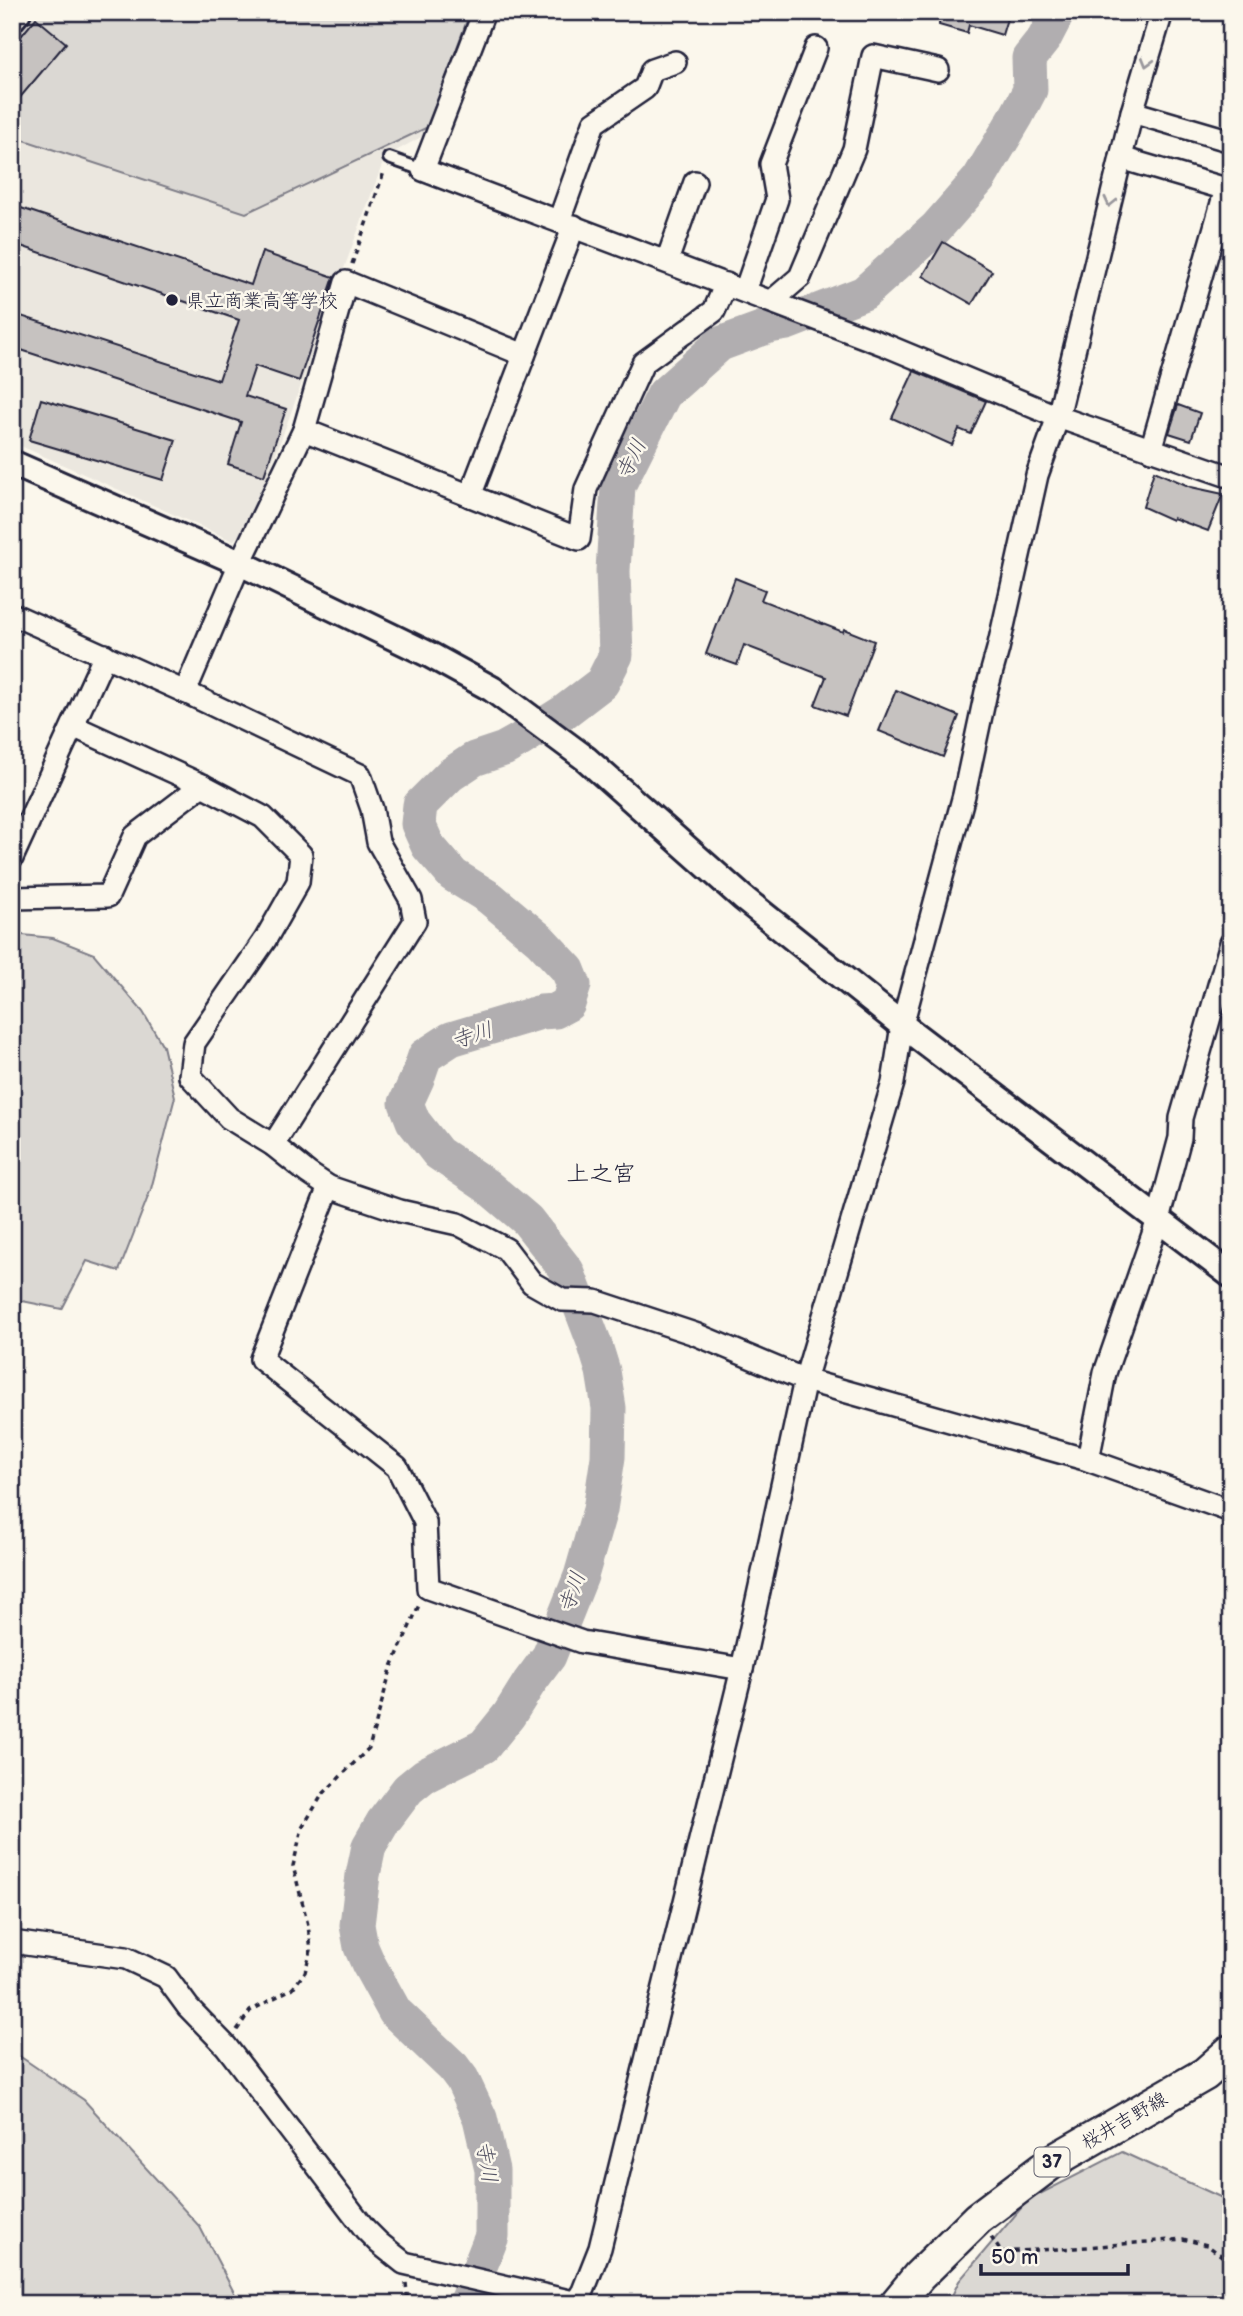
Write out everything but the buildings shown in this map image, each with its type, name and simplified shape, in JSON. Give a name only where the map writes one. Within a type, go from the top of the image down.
[{"type":"main road","name":"桜井吉野線","points":[[896,2304],[919,2276],[978,2218],[1055,2160],[1205,2074],[1231,2051]]},
{"type":"street","points":[[12,19],[18,12]]},
{"type":"street","points":[[484,12],[423,170],[772,301],[1058,417],[1231,477]]},
{"type":"street","points":[[12,1942],[126,1958],[166,1977],[188,2007],[226,2046],[365,2229],[404,2263],[578,2303],[600,2248],[741,1669],[806,1380],[893,1083],[902,1025],[964,796],[1037,475],[1058,417],[1132,112],[1161,12]]},
{"type":"street","points":[[304,430],[579,539],[586,489],[643,363],[714,312],[736,287],[778,199],[771,164],[816,48]]},
{"type":"street","points":[[772,301],[800,277],[854,149],[873,56],[938,70]]},
{"type":"street","points":[[470,496],[524,355],[566,224],[594,123],[645,88],[652,70],[675,62]]},
{"type":"street","points":[[1132,112],[1231,141]]},
{"type":"street","points":[[1121,158],[1228,190],[1151,450]]},
{"type":"street","points":[[667,261],[695,182]]},
{"type":"street","points":[[185,692],[240,563],[304,430],[346,282],[524,355]]},
{"type":"street","points":[[12,463],[240,563],[430,655],[492,689],[585,758],[743,898],[902,1025],[1231,1275]]},
{"type":"street","points":[[12,614],[360,775],[372,808],[379,842],[411,900],[415,921],[273,1145]]},
{"type":"street","points":[[12,858],[105,656]]},
{"type":"street","points":[[73,726],[202,785],[263,817],[302,855],[298,882],[265,940],[194,1042],[190,1076],[229,1118],[273,1145],[308,1173],[329,1187],[400,1212],[458,1224],[506,1249],[532,1283],[562,1300],[595,1301],[695,1334],[806,1380],[1088,1460],[1231,1511]]},
{"type":"street","points":[[12,898],[108,896],[135,836],[202,785]]},
{"type":"street","points":[[1088,1460],[1105,1373],[1158,1220],[1180,1138],[1181,1118],[1231,943]]},
{"type":"street","points":[[329,1187],[261,1359],[397,1466],[425,1522],[428,1588],[582,1642],[741,1669]]},
{"type":"lane","points":[[389,158],[423,170]]},
{"type":"path","points":[[346,282],[389,158]]},
{"type":"path","points":[[226,2046],[250,2011],[293,1988],[305,1972],[311,1950],[309,1925],[293,1866],[302,1828],[322,1795],[369,1748],[391,1669],[428,1588]]},
{"type":"path","points":[[978,2218],[1001,2252],[1183,2239],[1208,2245],[1226,2259],[1231,2267]]},
{"type":"shaded area","name":"県立商業高等学校","points":[[25,12],[479,12],[432,131],[385,157],[250,524],[233,541],[12,442],[12,28]]},
{"type":"shaded area","points":[[34,12],[470,12],[428,127],[246,213],[12,136],[12,37]]},
{"type":"shaded area","points":[[12,934],[53,938],[94,954],[143,1012],[163,1046],[175,1097],[151,1189],[119,1271],[87,1261],[62,1309],[12,1299]]},
{"type":"shaded area","points":[[12,2051],[84,2100],[200,2227],[240,2304],[12,2304]]},
{"type":"shaded area","points":[[1122,2152],[1231,2202],[1231,2304],[948,2304],[959,2281],[1028,2200]]},
{"type":"waterway","name":"寺川","points":[[465,2304],[492,2236],[492,2170],[480,2118],[462,2079],[453,2067],[395,2012],[368,1963],[361,1947],[357,1925],[363,1875],[369,1846],[408,1789],[424,1776],[484,1746],[509,1715],[549,1656],[581,1576],[600,1510],[608,1457],[609,1408],[603,1371],[567,1271],[527,1220],[487,1186],[438,1153],[413,1121],[406,1103],[425,1056],[451,1039],[541,1012],[555,1011],[568,1004],[574,985],[568,970],[540,940],[490,898],[453,875],[428,846],[418,824],[420,805],[450,775],[474,759],[504,749],[520,740],[564,712],[602,683],[616,655],[613,571],[618,486],[664,394],[720,344],[769,326],[787,323],[864,293],[936,228],[979,179],[1017,115],[1030,90],[1029,58],[1044,39],[1058,12]]},
{"type":"place","name":"県立商業高等学校","points":[[172,300]]},
{"type":"district","name":"上之宮","points":[[601,1173]]}]
